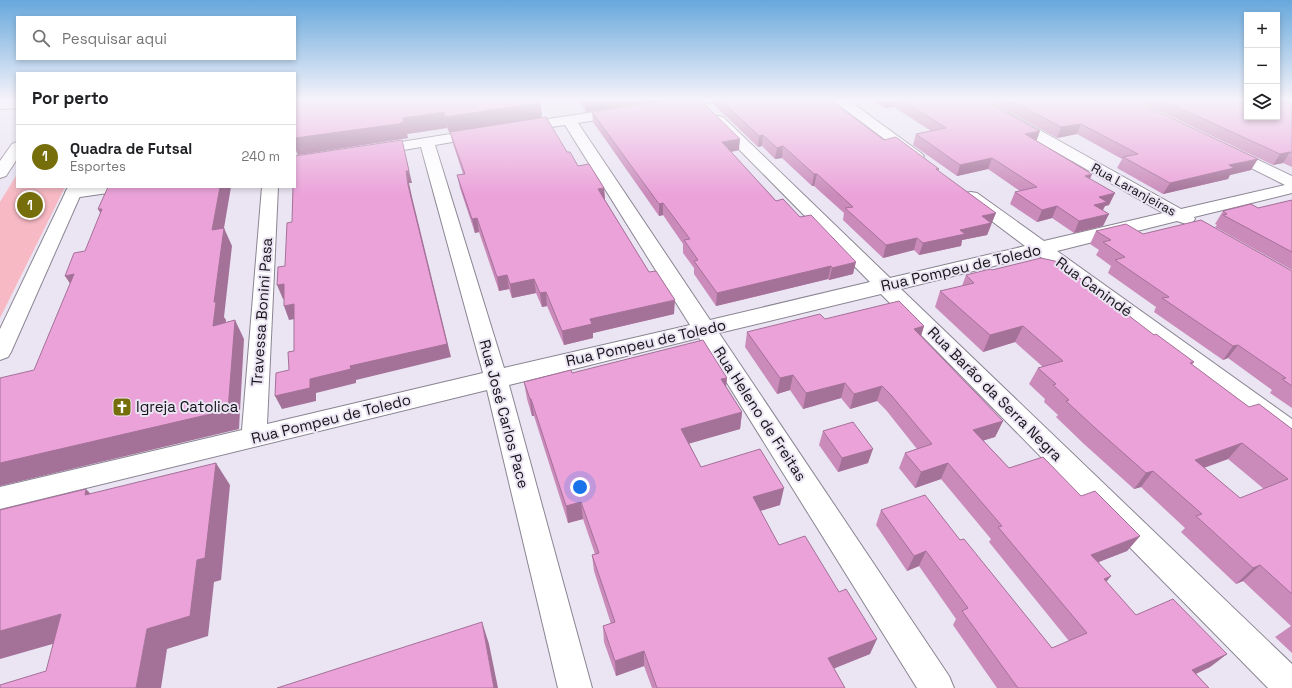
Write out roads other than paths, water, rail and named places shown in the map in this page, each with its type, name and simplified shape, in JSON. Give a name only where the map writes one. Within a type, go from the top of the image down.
[{"type":"street","points":[[365,151],[493,131]]},
{"type":"street","name":"Rua Heleno de Freitas","points":[[576,131],[937,688]]},
{"type":"street","name":"Rua Barão da Serra Negra","points":[[734,131],[886,286],[1292,688]]},
{"type":"street","points":[[882,131],[927,164]]},
{"type":"street","name":"Rua Laranjeiras","points":[[1031,131],[1200,227]]},
{"type":"street","name":"Rua José Carlos Pace","points":[[427,142],[496,379],[575,688]]},
{"type":"street","points":[[1213,144],[1292,182]]},
{"type":"street","points":[[0,173],[16,149]]},
{"type":"street","points":[[0,352],[75,190],[101,188]]},
{"type":"street","name":"Travessa Bonini Pasa","points":[[254,438],[270,188]]},
{"type":"street","name":"Rua Canindé","points":[[959,188],[1292,432]]},
{"type":"street","name":"Rua Pompeu de Toledo","points":[[0,498],[1292,188]]},
{"type":"place","name":"Quadra de Futsal","points":[[30,205]]},
{"type":"place","name":"Igreja Catolica","points":[[122,407]]}]
